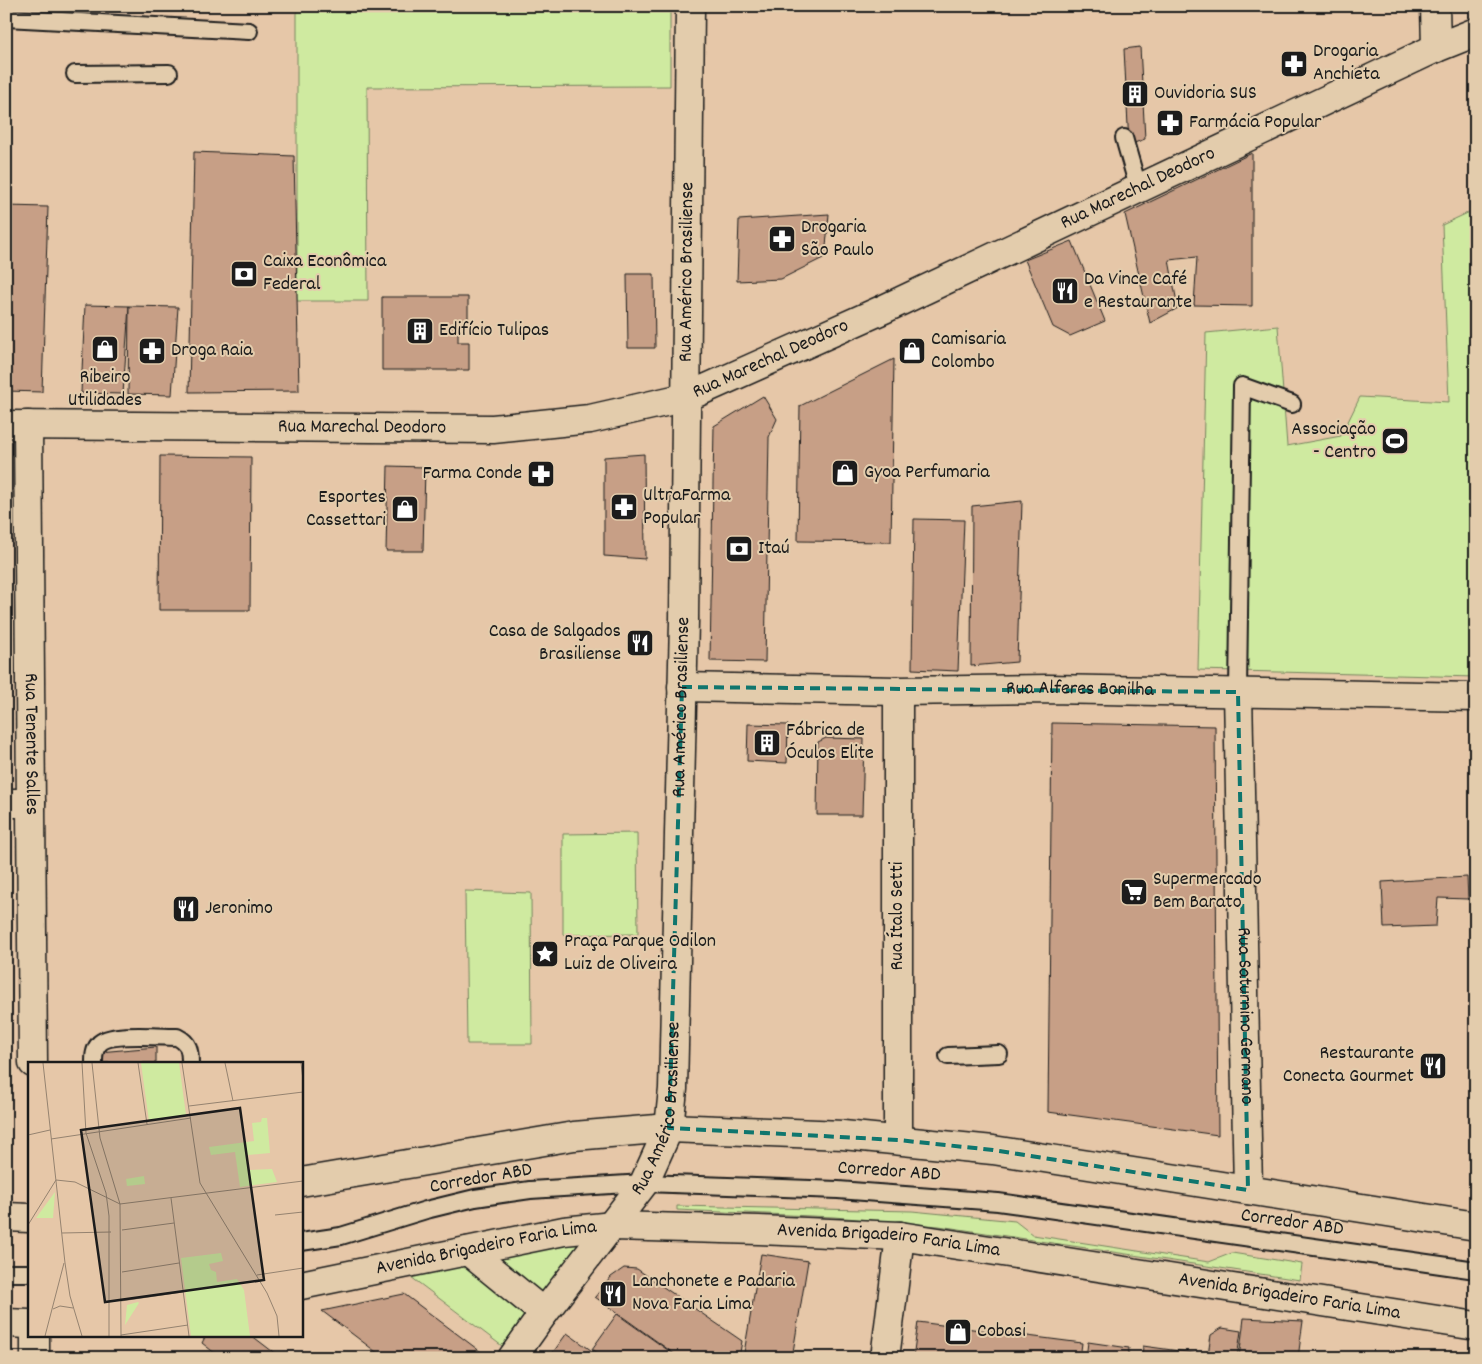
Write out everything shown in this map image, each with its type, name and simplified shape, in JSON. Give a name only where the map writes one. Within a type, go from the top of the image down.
[{"type":"main road","name":"Rua Américo Brasiliense","points":[[512,1358],[544,1313],[613,1226],[644,1183],[669,1128],[673,1090],[682,686],[687,397],[690,6]]},
{"type":"main road","points":[[1436,6],[1436,48]]},
{"type":"main road","name":"Rua Marechal Deodoro","points":[[17,425],[494,429],[590,419],[687,397],[884,309],[1138,187],[1436,48],[1476,32]]},
{"type":"main road","name":"Rua Tenente Salles","points":[[17,425],[19,803],[33,1062]]},
{"type":"main road","name":"Rua Alferes Bonilha","points":[[682,686],[898,691],[1048,689],[1476,697]]},
{"type":"main road","name":"Rua Ítalo Setti","points":[[898,691],[898,1140]]},
{"type":"main road","name":"Rua Saturnino Germano","points":[[1238,692],[1248,1190]]},
{"type":"main road","points":[[302,1182],[574,1136],[669,1128],[843,1135],[993,1150],[1476,1226]]},
{"type":"main road","points":[[6,1217],[28,1218]]},
{"type":"main road","name":"Avenida Brigadeiro Faria Lima","points":[[302,1285],[564,1231],[613,1226],[900,1236],[1476,1326]]},
{"type":"main road","points":[[885,1358],[900,1236]]},
{"type":"main road","points":[[468,1251],[544,1313]]},
{"type":"main road","points":[[6,1323],[28,1324]]},
{"type":"main road","points":[[35,1336],[35,1358]]},
{"type":"lane","points":[[6,18],[249,31]]},
{"type":"lane","points":[[75,74],[169,73]]},
{"type":"lane","points":[[1124,138],[1138,187]]},
{"type":"lane","points":[[1238,692],[1242,386],[1292,404]]},
{"type":"lane","points":[[94,1062],[94,1053],[100,1042],[111,1037],[177,1037],[184,1041],[190,1050],[190,1062]]},
{"type":"lane","points":[[948,1056],[999,1054]]},
{"type":"lane","name":"Corredor ABD","points":[[302,1242],[341,1236],[426,1210],[475,1198],[530,1190],[644,1183],[838,1190],[998,1202],[1476,1270]]},
{"type":"lane","points":[[6,1273],[28,1273]]},
{"type":"highlighted area","points":[[682,687],[1238,692],[1248,1190],[993,1150],[898,1140],[669,1128]]},
{"type":"green space","points":[[297,6],[670,6],[670,86],[367,87],[368,301],[297,301]]},
{"type":"green space","name":"Associação - Centro","points":[[1476,209],[1476,677],[1198,670],[1206,333],[1278,326],[1287,446],[1341,436],[1360,397],[1449,402],[1442,225]]},
{"type":"green space","points":[[637,833],[638,934],[563,935],[563,834]]},
{"type":"green space","points":[[465,891],[531,893],[532,1044],[467,1044]]},
{"type":"green space","points":[[677,1206],[912,1211],[1015,1221],[1033,1235],[1209,1262],[1232,1253],[1302,1264],[1300,1280],[939,1226],[834,1217],[677,1210]]},
{"type":"green space","points":[[583,1241],[537,1299],[485,1257]]},
{"type":"green space","points":[[469,1259],[532,1307],[502,1346],[411,1277]]},
{"type":"building","name":"Ouvidoria SUS","points":[[1140,47],[1145,139],[1129,145],[1124,49]]},
{"type":"building","name":"Caixa Econômica Federal","points":[[194,152],[294,156],[299,391],[189,392]]},
{"type":"building","points":[[1252,153],[1252,306],[1194,305],[1197,257],[1169,260],[1178,308],[1150,323],[1125,214]]},
{"type":"building","points":[[6,206],[48,207],[42,392],[6,391]]},
{"type":"building","name":"Drogaria São Paulo","points":[[829,214],[825,257],[781,279],[737,281],[739,220]]},
{"type":"building","name":"Da Vince Café e Restaurante","points":[[1072,241],[1105,321],[1070,336],[1053,327],[1025,260]]},
{"type":"building","points":[[627,274],[654,274],[655,348],[628,348]]},
{"type":"building","name":"Edifício Tulipas","points":[[382,297],[468,297],[468,320],[458,320],[458,342],[469,342],[469,370],[382,370]]},
{"type":"building","name":"Ribeiro Utilidades","points":[[85,305],[129,306],[123,394],[81,393]]},
{"type":"building","name":"Droga Raia","points":[[129,306],[178,307],[172,395],[128,394]]},
{"type":"building","name":"Gyoa Perfumaria","points":[[894,359],[891,542],[798,541],[800,406]]},
{"type":"building","name":"Itaú","points":[[763,396],[777,419],[769,437],[765,662],[710,661],[714,426]]},
{"type":"building","name":"UltraFarma Popular","points":[[644,454],[645,559],[604,556],[604,457]]},
{"type":"building","points":[[160,456],[251,457],[250,610],[159,610]]},
{"type":"building","name":"Esportes Cassettari","points":[[388,466],[425,467],[423,551],[386,551]]},
{"type":"building","points":[[1022,501],[1017,662],[971,666],[972,506]]},
{"type":"building","points":[[914,519],[964,520],[958,671],[912,669]]},
{"type":"building","name":"Supermercado Bem Barato","points":[[1052,723],[1215,726],[1218,1135],[1048,1112]]},
{"type":"building","name":"Fábrica de Óculos Elite","points":[[748,724],[788,725],[787,763],[747,761]]},
{"type":"building","points":[[826,738],[864,739],[862,815],[817,815],[818,742]]},
{"type":"building","points":[[1467,877],[1468,899],[1438,898],[1436,926],[1384,928],[1382,882]]},
{"type":"building","points":[[156,1047],[156,1062],[99,1062],[99,1052]]},
{"type":"building","points":[[761,1254],[808,1261],[792,1358],[744,1353]]},
{"type":"building","points":[[624,1268],[637,1269],[742,1341],[739,1358],[680,1358],[595,1297],[611,1277]]},
{"type":"building","points":[[404,1294],[489,1358],[384,1358],[322,1311]]},
{"type":"building","points":[[617,1314],[679,1358],[605,1358],[592,1349]]},
{"type":"building","points":[[1244,1318],[1303,1321],[1298,1358],[1239,1358]]},
{"type":"building","name":"Cobasi","points":[[918,1322],[1082,1343],[1080,1358],[913,1358]]},
{"type":"building","points":[[1222,1328],[1241,1331],[1237,1358],[1142,1358],[1143,1346],[1208,1355],[1211,1335]]},
{"type":"building","points":[[567,1333],[602,1358],[549,1358]]},
{"type":"building","points":[[206,1336],[252,1336],[281,1358],[221,1358],[202,1343]]},
{"type":"building","points":[[1088,1342],[1129,1348],[1128,1358],[1086,1358]]},
{"type":"place","name":"Drogaria Anchieta","points":[[1294,64]]},
{"type":"place","name":"Ouvidoria SUS","points":[[1135,94]]},
{"type":"place","name":"Farmácia Popular","points":[[1170,123]]},
{"type":"place","name":"Drogaria São Paulo","points":[[782,239]]},
{"type":"place","name":"Caixa Econômica Federal","points":[[244,274]]},
{"type":"place","name":"Da Vince Café e Restaurante","points":[[1065,291]]},
{"type":"place","name":"Edifício Tulipas","points":[[420,331]]},
{"type":"place","name":"Ribeiro Utilidades","points":[[105,349]]},
{"type":"place","name":"Droga Raia","points":[[152,351]]},
{"type":"place","name":"Camisaria Colombo","points":[[912,351]]},
{"type":"place","name":"Associação - Centro","points":[[1395,441]]},
{"type":"place","name":"Gyoa Perfumaria","points":[[845,473]]},
{"type":"place","name":"Farma Conde","points":[[541,474]]},
{"type":"place","name":"UltraFarma Popular","points":[[624,507]]},
{"type":"place","name":"Esportes Cassettari","points":[[405,509]]},
{"type":"place","name":"Itaú","points":[[739,549]]},
{"type":"place","name":"Casa de Salgados Brasiliense","points":[[640,643]]},
{"type":"place","name":"Fábrica de Óculos Elite","points":[[767,743]]},
{"type":"place","name":"Supermercado Bem Barato","points":[[1134,892]]},
{"type":"place","name":"Jeronimo","points":[[186,909]]},
{"type":"place","name":"Praça Parque Odilon Luiz de Oliveira","points":[[545,954]]},
{"type":"place","name":"Restaurante Conecta Gourmet","points":[[1433,1066]]},
{"type":"place","name":"Lanchonete e Padaria Nova Faria Lima","points":[[613,1294]]},
{"type":"place","name":"Cobasi","points":[[958,1332]]}]
